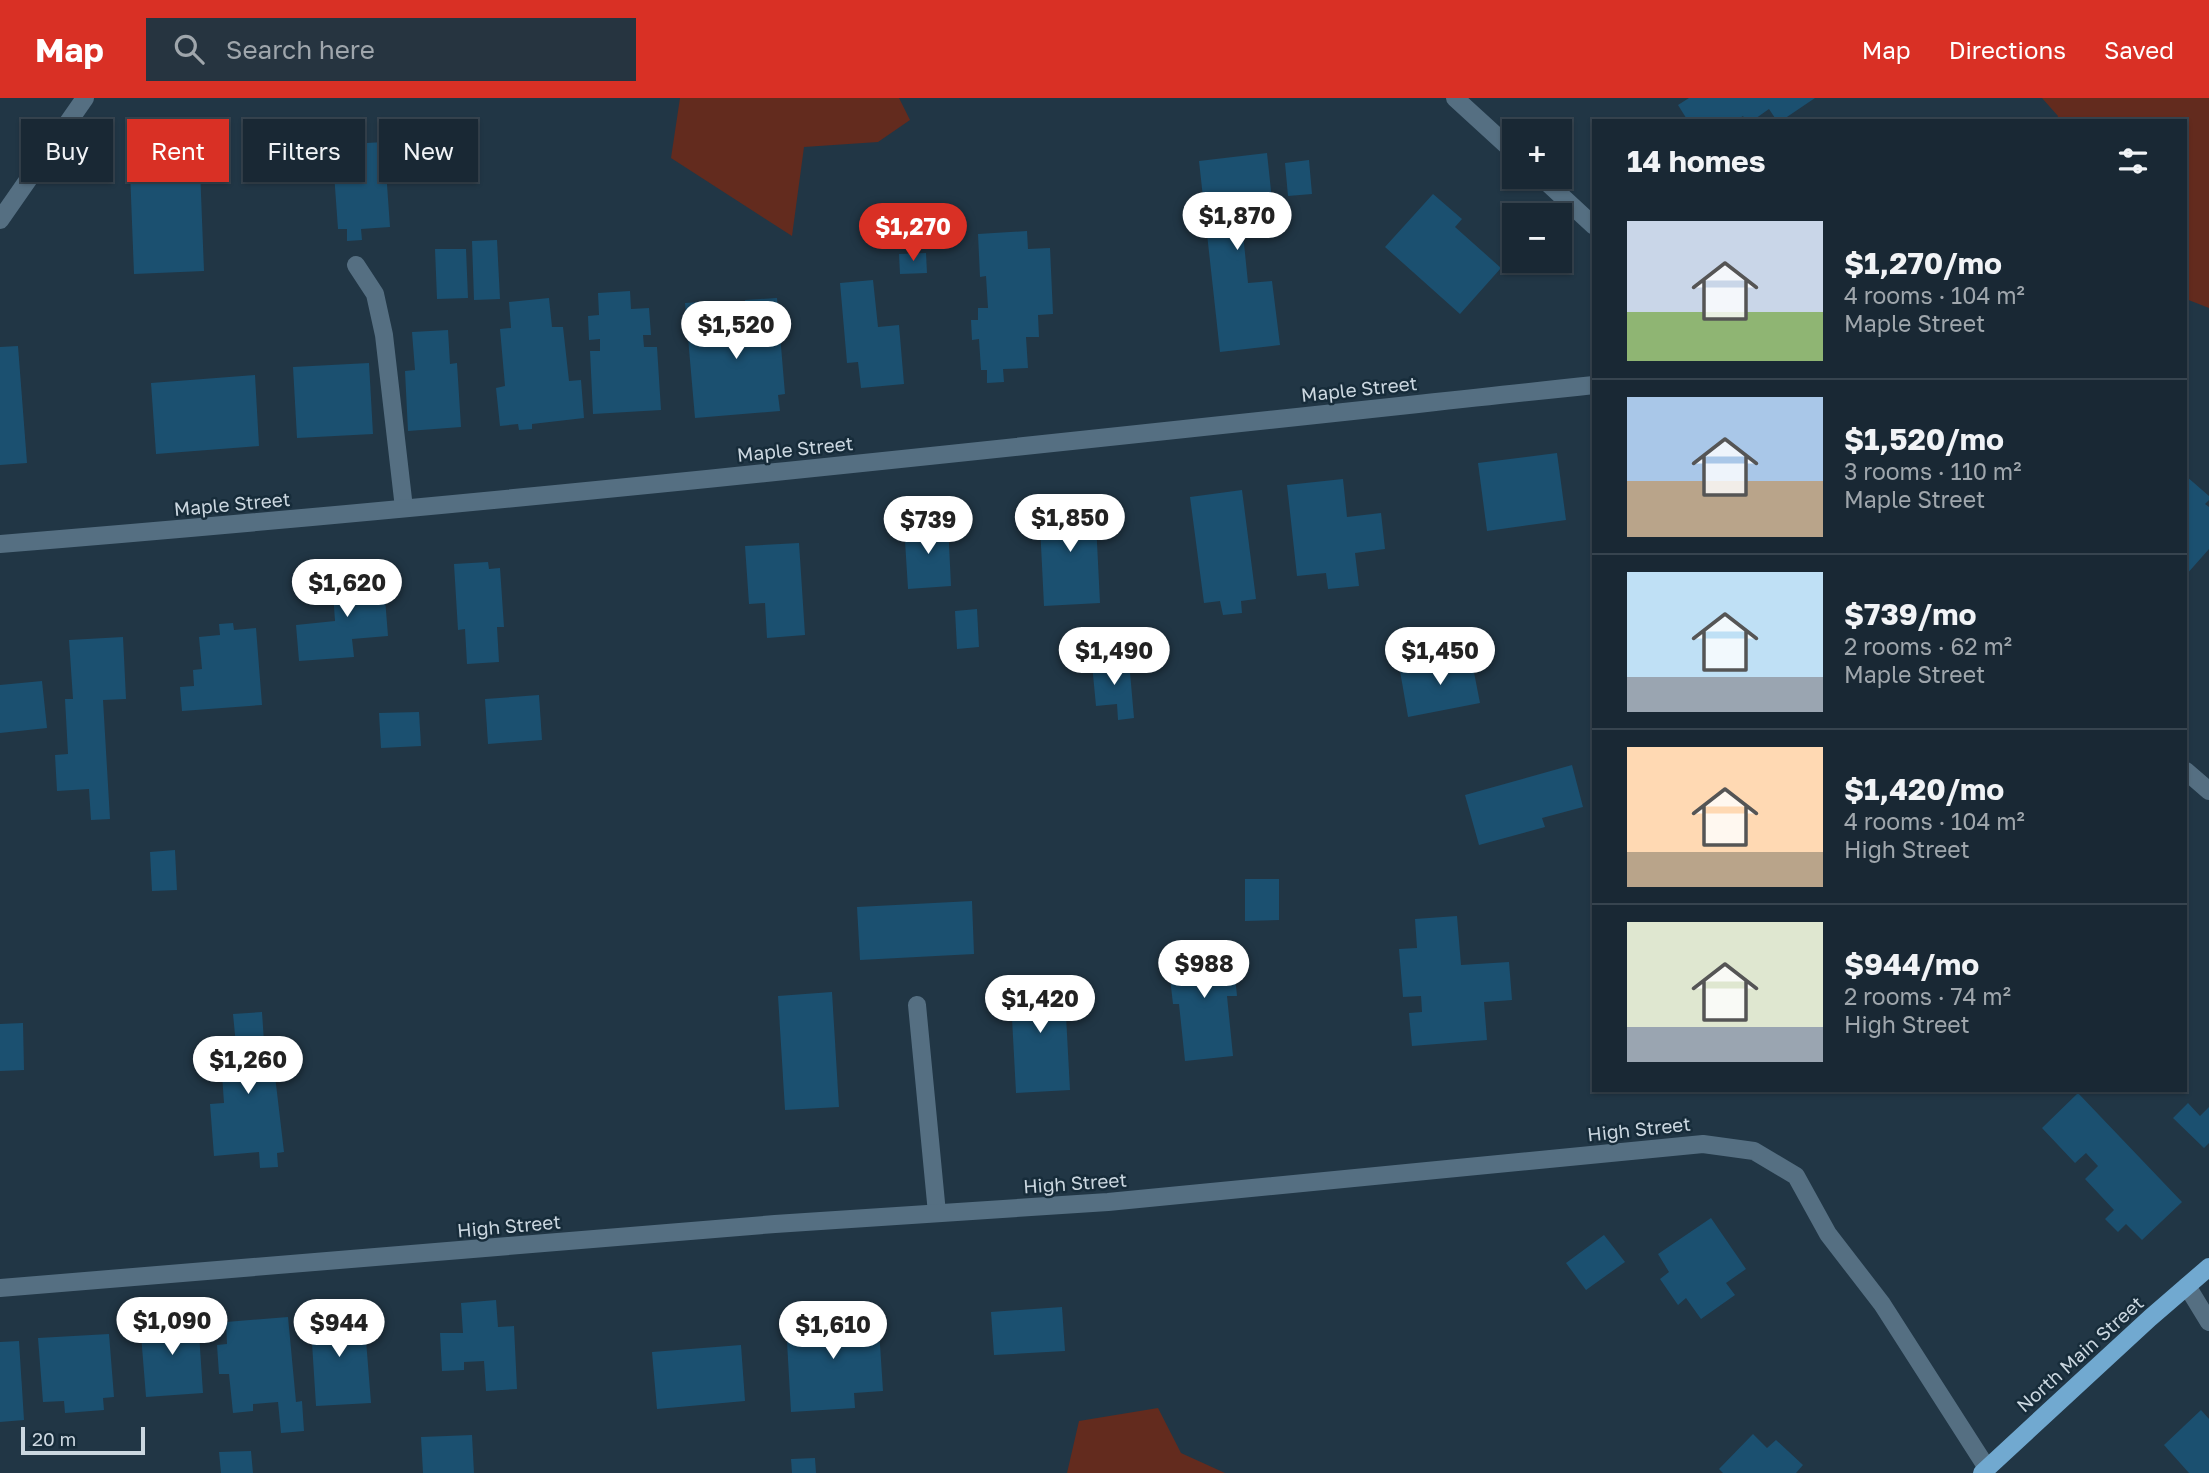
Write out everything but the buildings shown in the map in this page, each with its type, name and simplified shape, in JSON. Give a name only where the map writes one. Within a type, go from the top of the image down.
[{"type":"main road","name":"North Main Street","points":[[1985,1471],[2209,1267]]},
{"type":"street","points":[[0,220],[85,98]]},
{"type":"street","points":[[1455,98],[1502,141]]},
{"type":"street","points":[[1554,189],[1592,224]]},
{"type":"street","points":[[356,265],[375,294],[384,335],[404,508]]},
{"type":"street","name":"Maple Street","points":[[0,544],[271,522],[704,480],[1592,385]]},
{"type":"street","points":[[2187,772],[2209,791]]},
{"type":"street","points":[[917,1005],[937,1213]]},
{"type":"street","name":"High Street","points":[[0,1288],[761,1226],[1122,1201],[1703,1144],[1754,1151],[1796,1176],[1828,1234],[1882,1304],[1985,1471]]},
{"type":"street","points":[[2186,1286],[2209,1322]]},
{"type":"shaded area","points":[[680,98],[899,98],[910,120],[878,142],[804,147],[792,236],[671,158]]},
{"type":"shaded area","points":[[2042,98],[2209,98],[2209,308],[2187,299],[2187,119],[2057,119],[2058,116]]},
{"type":"shaded area","points":[[1158,1408],[1181,1453],[1225,1473],[1067,1473],[1079,1421]]}]
